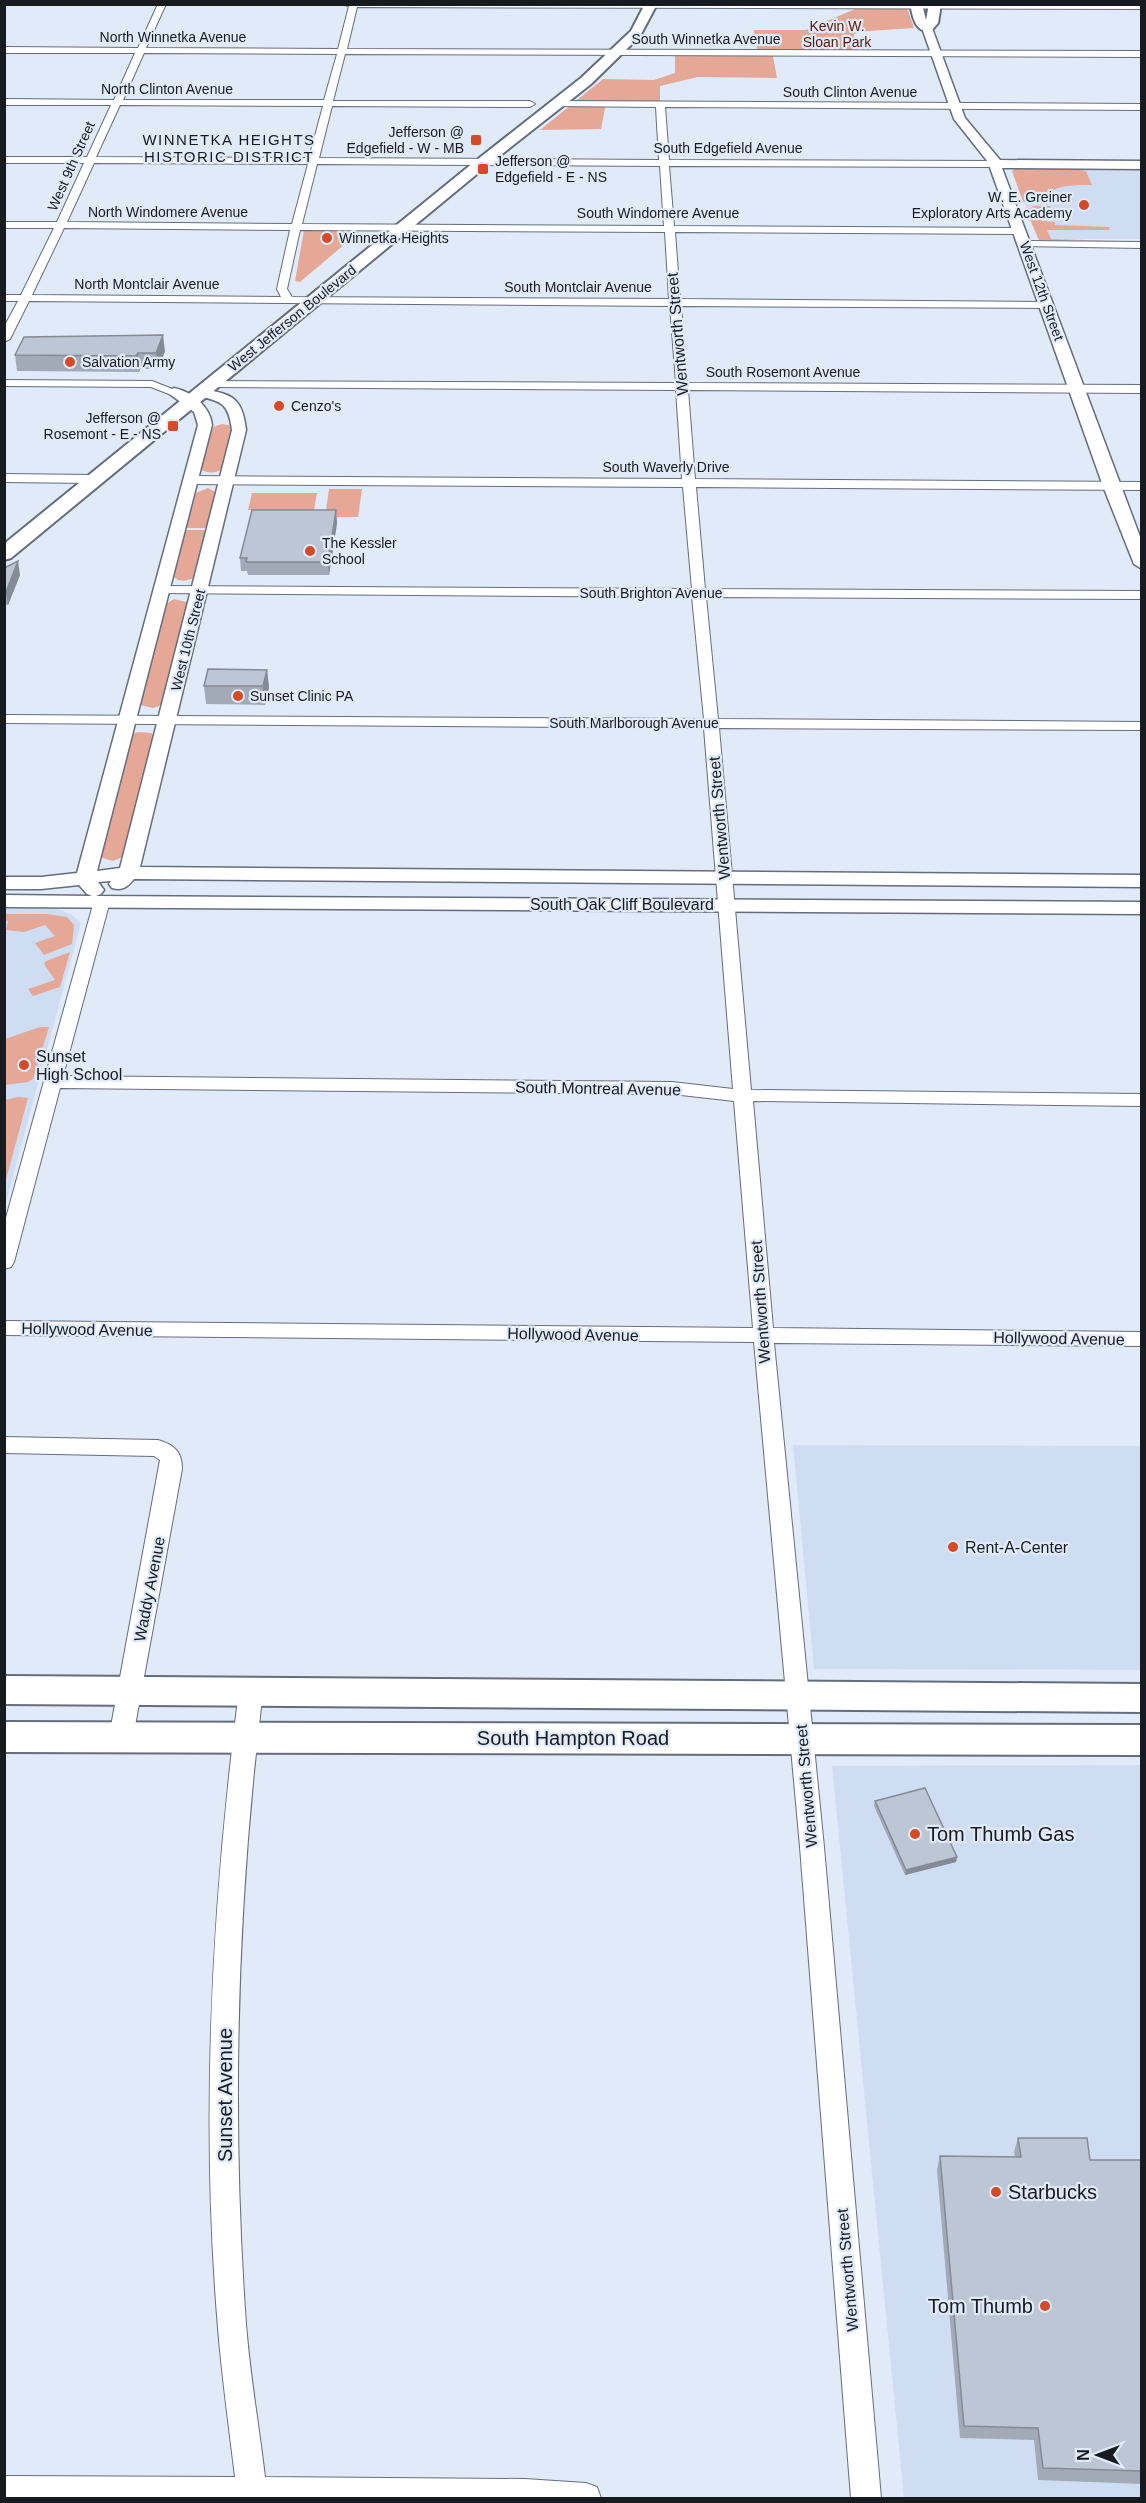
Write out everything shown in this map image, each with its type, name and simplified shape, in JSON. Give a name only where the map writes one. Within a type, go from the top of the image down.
[{"type":"main road","name":"West Jefferson Boulevard","points":[[4,554],[90,467],[314,300],[400,220],[558,104],[618,52],[640,28],[651,5]]},
{"type":"main road","name":"West 12th Street","points":[[916,5],[921,23],[927,28]]},
{"type":"main road","points":[[927,28],[932,23],[935,5]]},
{"type":"main road","points":[[580,65],[616,35]]},
{"type":"main road","points":[[513,118],[535,101],[543,105],[543,109],[525,124],[526,129]]},
{"type":"main road","points":[[445,173],[480,145]]},
{"type":"main road","name":"West Jefferson Boulevard","points":[[264,320],[380,227],[400,220]]},
{"type":"main road","name":"West Jefferson Boulevard","points":[[49,494],[67,479],[90,467]]},
{"type":"main road","points":[[4,1690],[1142,1698]]},
{"type":"main road","name":"South Hampton Road","points":[[4,1737],[1142,1740]]},
{"type":"street","name":"West 9th Street","points":[[4,339],[162,4]]},
{"type":"street","points":[[344,4],[631,9],[651,5],[1142,7]]},
{"type":"street","points":[[289,300],[282,289],[354,5]]},
{"type":"street","name":"West 12th Street","points":[[927,28],[955,106],[967,130],[988,151],[995,164],[1111,486],[1142,564]]},
{"type":"street","name":"North Winnetka Avenue","points":[[4,50],[341,51]]},
{"type":"street","name":"South Winnetka Avenue","points":[[341,51],[1142,54]]},
{"type":"street","points":[[329,103],[535,101]]},
{"type":"street","name":"North Clinton Avenue","points":[[4,102],[329,103]]},
{"type":"street","name":"South Clinton Avenue","points":[[558,104],[1142,107]]},
{"type":"street","name":"Wentworth Street","points":[[660,105],[688,482],[744,1096],[763,1336],[812,1848],[866,2499]]},
{"type":"street","name":"South Edgefield Avenue","points":[[4,160],[1142,165]]},
{"type":"street","name":"South Windomere Avenue","points":[[400,220],[669,228],[1019,231]]},
{"type":"street","name":"North Windomere Avenue","points":[[4,225],[296,227]]},
{"type":"street","points":[[296,227],[380,227]]},
{"type":"street","points":[[1025,244],[1142,245]]},
{"type":"street","name":"North Montclair Avenue","points":[[4,298],[289,300]]},
{"type":"street","name":"South Montclair Avenue","points":[[289,300],[1046,305]]},
{"type":"street","name":"South Rosemont Avenue","points":[[4,383],[152,384],[195,388],[1142,389]]},
{"type":"street","points":[[102,901],[86,879],[205,415],[195,388]]},
{"type":"street","name":"West 10th Street","points":[[4,1262],[102,901],[129,873],[239,430],[237,412],[226,398],[195,388]]},
{"type":"street","points":[[4,478],[67,479]]},
{"type":"street","name":"South Waverly Drive","points":[[190,480],[1142,486]]},
{"type":"street","name":"South Brighton Avenue","points":[[161,590],[1142,595]]},
{"type":"street","name":"South Marlborough Avenue","points":[[4,719],[1142,726]]},
{"type":"street","name":"South Oak Cliff Boulevard","points":[[4,883],[41,883],[129,873],[1142,881]]},
{"type":"street","name":"South Oak Cliff Boulevard","points":[[4,900],[1142,908]]},
{"type":"street","name":"South Montreal Avenue","points":[[53,1082],[672,1088],[744,1096],[1142,1100]]},
{"type":"street","name":"Hollywood Avenue","points":[[4,1328],[1142,1339]]},
{"type":"street","name":"Waddy Avenue","points":[[4,1445],[158,1448],[171,1456],[171,1470],[121,1737]]},
{"type":"street","name":"Sunset Avenue","points":[[251,1691],[244,1737],[231,1896],[224,2022],[225,2173],[232,2327],[251,2495]]},
{"type":"street","points":[[4,2491],[251,2495],[525,2494],[586,2499]]},
{"type":"shaded area","name":"W. E. Greiner Exploratory Arts Academy","points":[[1025,168],[1141,169],[1141,239],[1038,239],[1013,171]]},
{"type":"shaded area","name":"Sunset High School","points":[[5,909],[58,909],[72,915],[81,923],[5,1206]]},
{"type":"shaded area","points":[[793,1445],[1141,1446],[1141,1670],[814,1669]]},
{"type":"shaded area","points":[[1141,1765],[1141,2498],[904,2498],[832,1766]]},
{"type":"green space","name":"Kevin W. Sloan Park","points":[[867,4],[906,5],[914,28],[854,34],[854,50],[772,51],[777,78],[698,77],[660,86],[660,102],[606,103],[601,129],[540,130],[603,79],[654,80],[675,73],[675,55],[758,54],[754,30],[806,30]]},
{"type":"green space","points":[[1015,169],[1086,171],[1092,185],[1063,187],[1050,192],[1040,202],[1023,202],[1012,171]]},
{"type":"green space","points":[[1032,206],[1050,206],[1052,213],[1040,214],[1042,221],[1055,222],[1055,225],[1110,227],[1109,230],[1047,230],[1051,239],[1121,241],[1039,240],[1025,208],[1033,208]]},
{"type":"green space","points":[[304,230],[359,232],[300,282],[295,281]]},
{"type":"green space","points":[[222,424],[233,426],[233,429],[222,469],[214,472],[202,470],[200,469],[213,427]]},
{"type":"green space","points":[[208,488],[217,493],[208,528],[186,528],[196,493]]},
{"type":"green space","points":[[329,489],[362,489],[358,517],[325,517]]},
{"type":"green space","points":[[252,493],[317,493],[314,510],[248,510]]},
{"type":"green space","points":[[185,530],[208,530],[194,578],[182,581],[173,575]]},
{"type":"green space","points":[[174,599],[190,603],[165,704],[153,708],[140,705],[166,604]]},
{"type":"green space","points":[[151,733],[155,736],[125,856],[113,861],[99,857],[132,734]]},
{"type":"green space","points":[[5,914],[47,914],[67,917],[74,925],[72,944],[44,955],[35,943],[55,936],[45,925],[24,932],[6,930],[8,921],[5,920]]},
{"type":"green space","points":[[70,952],[60,987],[33,996],[28,989],[55,980],[44,964],[46,961]]},
{"type":"green space","points":[[40,1027],[49,1027],[33,1079],[28,1082],[5,1085],[5,1039]]},
{"type":"green space","points":[[18,1097],[28,1098],[5,1183],[5,1100]]},
{"type":"building","points":[[163,335],[156,353],[138,353],[136,356],[15,355],[24,337]]},
{"type":"building","name":"The Kessler School","points":[[252,510],[336,510],[328,562],[246,562],[247,558],[240,558]]},
{"type":"building","points":[[18,561],[6,592],[4,592],[4,568]]},
{"type":"building","points":[[208,669],[267,670],[263,686],[204,686]]},
{"type":"building","name":"Tom Thumb Gas","points":[[925,1788],[957,1857],[906,1870],[875,1801]]},
{"type":"building","name":"Tom Thumb","points":[[1018,2138],[1087,2138],[1090,2160],[1142,2160],[1142,2471],[1043,2468],[1038,2428],[964,2426],[940,2156],[1021,2157]]},
{"type":"place","name":"Jefferson @ Edgefield - W - MB","points":[[476,140]]},
{"type":"place","name":"Jefferson @ Edgefield - E - NS","points":[[483,169]]},
{"type":"place","name":"W. E. Greiner Exploratory Arts Academy","points":[[1084,205]]},
{"type":"place","name":"Winnetka Heights","points":[[327,238]]},
{"type":"place","name":"Salvation Army","points":[[70,362]]},
{"type":"place","name":"Cenzo's","points":[[279,406]]},
{"type":"place","name":"Jefferson @ Rosemont - E - NS","points":[[173,426]]},
{"type":"place","name":"The Kessler School","points":[[310,551]]},
{"type":"place","name":"Sunset Clinic PA","points":[[238,696]]},
{"type":"place","name":"Sunset High School","points":[[24,1065]]},
{"type":"place","name":"Rent-A-Center","points":[[953,1547]]},
{"type":"place","name":"Tom Thumb Gas","points":[[915,1834]]},
{"type":"place","name":"Starbucks","points":[[996,2192]]},
{"type":"place","name":"Tom Thumb","points":[[1045,2306]]},
{"type":"district","name":"WINNETKA HEIGHTS HISTORIC DISTRICT","points":[[229,148]]}]
